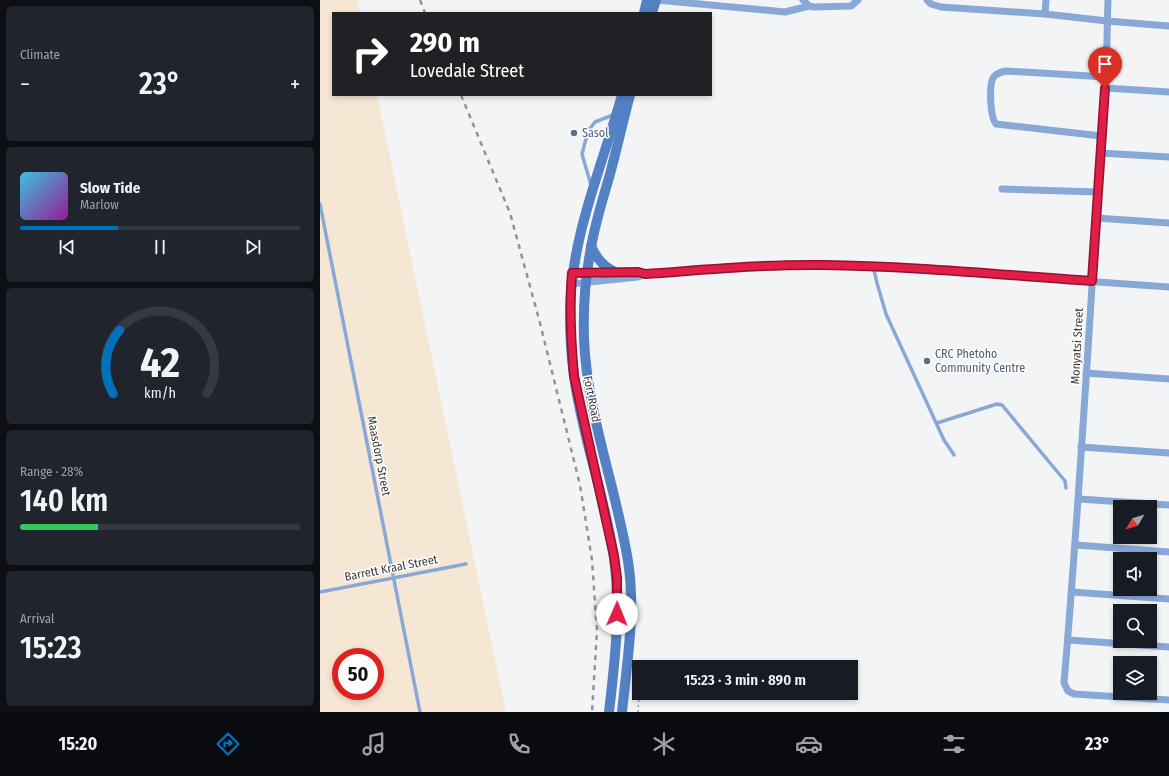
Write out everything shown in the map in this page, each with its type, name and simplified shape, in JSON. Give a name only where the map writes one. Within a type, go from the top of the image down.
[{"type":"main road","points":[[644,12],[647,0]]},
{"type":"main road","points":[[652,12],[656,0]]},
{"type":"main road","name":"Fort Road","points":[[609,712],[616,628],[617,578],[614,556],[574,376],[571,334],[571,284],[580,232],[622,96]]},
{"type":"main road","name":"Fort Road","points":[[622,712],[630,630],[630,585],[628,562],[592,402],[584,340],[584,310],[586,278],[591,246],[630,96]]},
{"type":"main road","points":[[591,246],[601,264],[615,272]]},
{"type":"main road","points":[[616,628],[630,630]]},
{"type":"street","points":[[656,0],[785,12],[810,6],[851,6],[858,0]]},
{"type":"street","points":[[803,0],[810,6]]},
{"type":"street","points":[[927,0],[931,4],[941,7],[1045,14],[1169,26]]},
{"type":"street","points":[[1045,14],[1046,0]]},
{"type":"street","name":"Monyatsi Street","points":[[1108,0],[1105,88],[1100,136],[1079,499],[1064,683],[1070,693],[1079,695],[1169,700]]},
{"type":"street","points":[[1100,136],[996,124],[991,114],[992,82],[998,73],[1006,70],[1105,77]]},
{"type":"street","points":[[1105,88],[1169,92]]},
{"type":"street","points":[[1100,153],[1169,157]]},
{"type":"street","points":[[1002,189],[1097,192]]},
{"type":"street","points":[[1096,218],[1169,223]]},
{"type":"street","points":[[571,284],[586,278],[615,272],[638,272],[645,274],[766,266],[874,266],[1169,287]]},
{"type":"street","points":[[572,273],[586,278],[638,278],[645,274]]},
{"type":"street","points":[[1086,373],[1169,379]]},
{"type":"street","points":[[1081,448],[1169,453]]},
{"type":"street","points":[[1079,499],[1169,505]]},
{"type":"street","points":[[1076,545],[1169,552]]},
{"type":"street","points":[[1072,592],[1169,599]]},
{"type":"street","points":[[1068,640],[1169,647]]},
{"type":"lane","points":[[592,190],[582,154],[588,131],[594,122],[616,115]]},
{"type":"lane","name":"Maasdorp Street","points":[[320,204],[392,577],[420,712]]},
{"type":"lane","points":[[874,266],[877,283],[886,314],[947,446],[954,455]]},
{"type":"lane","points":[[937,424],[997,404],[1002,405],[1065,481],[1066,488]]},
{"type":"lane","name":"Barrett Kraal Street","points":[[320,592],[466,564]]},
{"type":"path","points":[[638,712],[639,700]]},
{"type":"shaded area","points":[[320,0],[357,0],[360,12],[332,12],[332,96],[377,96],[506,712],[320,712]]},
{"type":"railway","points":[[420,0],[425,12]]},
{"type":"railway","points":[[461,96],[510,213],[540,323],[580,485],[592,560],[597,631],[592,712]]},
{"type":"place","name":"Sasol","points":[[574,133]]},
{"type":"place","name":"CRC Phetoho Community Centre","points":[[927,361]]},
{"type":"route","points":[[617,614],[617,578],[614,556],[580,409],[574,376],[570,314],[572,273],[586,274],[638,272],[645,274],[766,266],[821,265],[872,266],[1092,281],[1100,136],[1105,88]]}]
